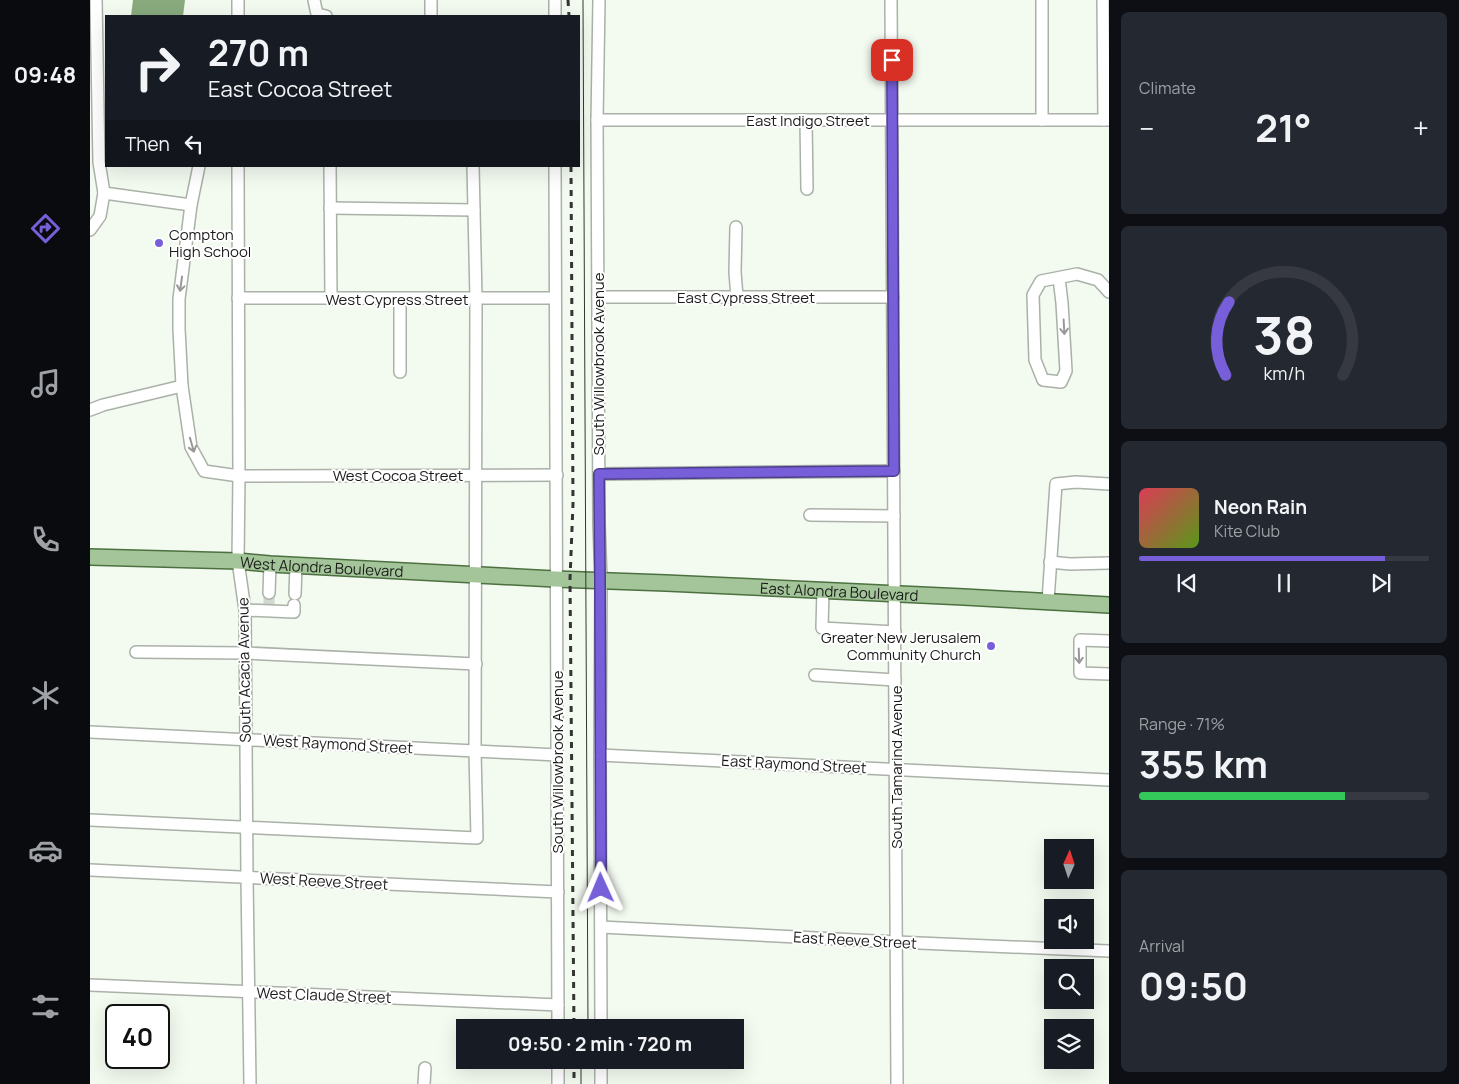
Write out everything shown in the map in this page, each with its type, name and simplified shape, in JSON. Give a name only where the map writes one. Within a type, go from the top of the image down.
[{"type":"main road","name":"West Alondra Boulevard","points":[[90,557],[238,561],[563,579]]},
{"type":"main road","name":"East Alondra Boulevard","points":[[563,579],[895,593],[1109,605]]},
{"type":"street","points":[[90,230],[100,216],[104,193],[98,162],[96,0]]},
{"type":"street","points":[[238,0],[238,15]]},
{"type":"street","points":[[314,0],[317,14],[322,15]]},
{"type":"street","points":[[431,0],[431,15]]},
{"type":"street","points":[[555,0],[555,15]]},
{"type":"street","name":"South Willowbrook Avenue","points":[[598,0],[601,1019]]},
{"type":"street","name":"South Tamarind Avenue","points":[[892,0],[897,1084]]},
{"type":"street","points":[[1042,0],[1042,120]]},
{"type":"street","points":[[1103,0],[1106,120]]},
{"type":"street","name":"East Indigo Street","points":[[597,120],[1106,120]]},
{"type":"street","points":[[806,120],[807,189]]},
{"type":"street","points":[[90,410],[103,405],[182,386],[179,299],[191,206],[199,167]]},
{"type":"street","name":"South Acacia Avenue","points":[[238,167],[240,476],[238,561],[246,610],[250,1084]]},
{"type":"street","points":[[330,167],[330,299]]},
{"type":"street","points":[[90,820],[477,838],[475,751],[476,298],[473,167]]},
{"type":"street","name":"South Willowbrook Avenue","points":[[555,167],[557,475],[563,579],[557,755],[558,1019]]},
{"type":"street","points":[[104,193],[191,206]]},
{"type":"street","points":[[330,208],[474,210]]},
{"type":"street","points":[[736,227],[735,272],[737,297]]},
{"type":"street","points":[[1059,278],[1066,370],[1061,382],[1043,380],[1035,360],[1033,295],[1041,281],[1078,274],[1098,280],[1109,292]]},
{"type":"street","name":"East Cypress Street","points":[[598,296],[893,297]]},
{"type":"street","name":"West Cypress Street","points":[[238,298],[555,298]]},
{"type":"street","points":[[400,299],[400,372]]},
{"type":"street","name":"West Cocoa Street","points":[[182,386],[191,447],[204,472],[240,476],[557,475]]},
{"type":"street","points":[[599,474],[894,471]]},
{"type":"street","points":[[1048,601],[1056,484],[1076,482],[1109,484]]},
{"type":"street","points":[[810,515],[894,516]]},
{"type":"street","points":[[1050,562],[1070,564],[1109,563]]},
{"type":"street","points":[[269,603],[270,564]]},
{"type":"street","points":[[246,610],[269,603],[294,612],[296,565]]},
{"type":"street","points":[[824,590],[822,628],[895,632]]},
{"type":"street","points":[[1109,641],[1080,640],[1079,653],[1080,673],[1109,674]]},
{"type":"street","points":[[136,652],[246,653],[476,664]]},
{"type":"street","points":[[814,675],[895,680]]},
{"type":"street","name":"West Raymond Street","points":[[90,732],[557,755]]},
{"type":"street","name":"East Raymond Street","points":[[600,755],[1109,780]]},
{"type":"street","name":"West Reeve Street","points":[[90,870],[558,892]]},
{"type":"street","name":"East Reeve Street","points":[[601,927],[1109,951]]},
{"type":"street","name":"West Claude Street","points":[[90,985],[558,1005]]},
{"type":"street","points":[[424,1068],[424,1084]]},
{"type":"street","points":[[558,1069],[558,1084]]},
{"type":"street","points":[[601,1069],[601,1084]]},
{"type":"shaded area","points":[[133,0],[185,0],[183,15],[131,15]]},
{"type":"tunnel","points":[[269,593],[269,604]]},
{"type":"tram line","points":[[583,0],[588,1019]]},
{"type":"tram line","points":[[581,1069],[581,1084]]},
{"type":"railway","points":[[568,0],[569,15]]},
{"type":"railway","points":[[571,167],[573,504],[570,579],[574,1019]]},
{"type":"railway","points":[[574,1069],[574,1084]]},
{"type":"place","name":"Compton High School","points":[[159,243]]},
{"type":"place","name":"Greater New Jerusalem Community Church","points":[[991,646]]},
{"type":"route","points":[[601,888],[599,474],[894,471],[892,60]]}]
